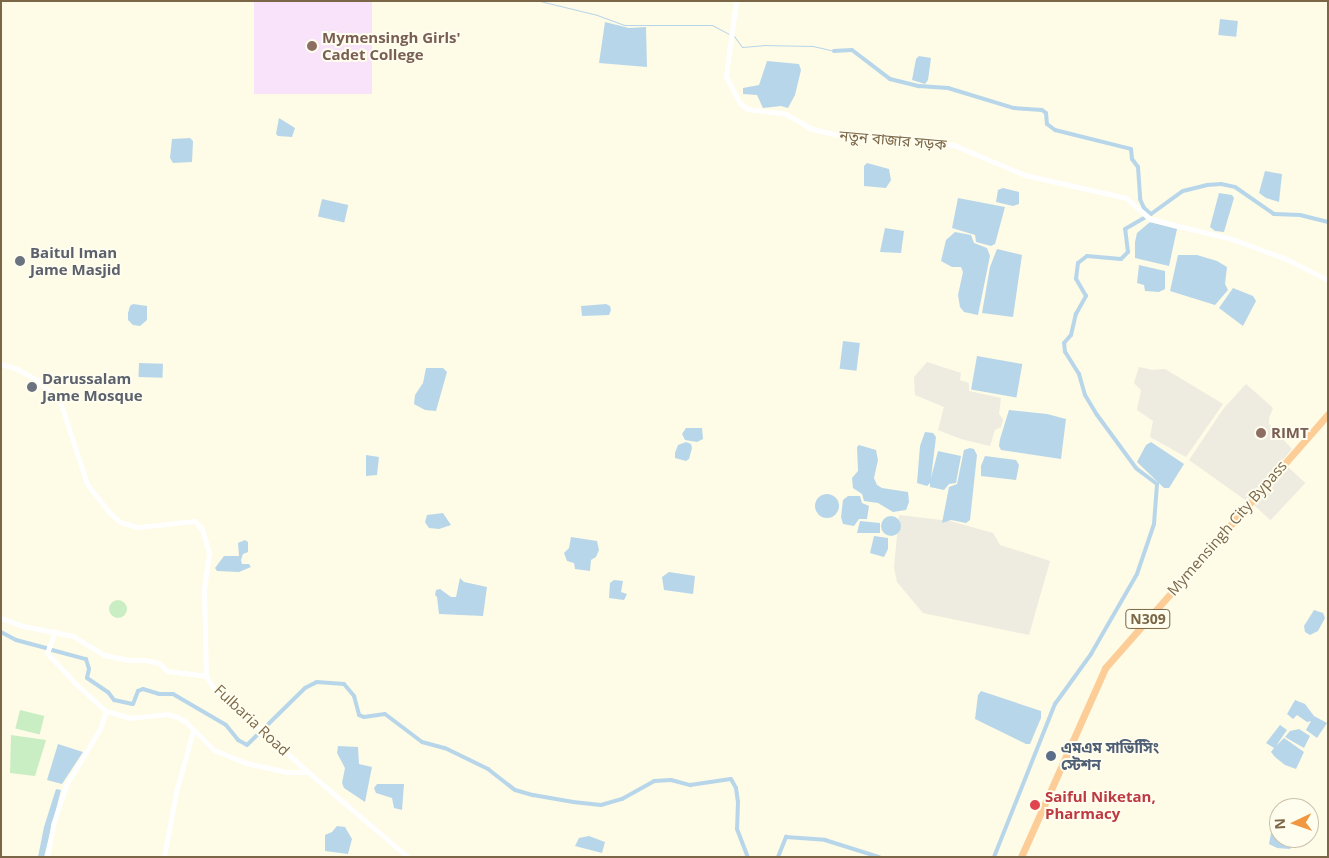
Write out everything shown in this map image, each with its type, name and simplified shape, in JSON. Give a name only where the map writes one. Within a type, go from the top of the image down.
[{"type":"highway","name":"Mymensingh City Bypass","points":[[1021,857],[1105,668],[1328,414]]},
{"type":"street","name":"নতুন বাজার সড়ক","points":[[736,1],[726,76],[739,102],[747,109],[786,114],[812,129],[842,136],[918,140],[956,146],[1017,173],[1126,198],[1150,219],[1232,239],[1286,259],[1328,280]]},
{"type":"street","name":"Fulbaria Road","points":[[1,364],[17,369],[37,380],[60,401],[87,484],[108,511],[120,522],[138,527],[195,521],[202,529],[209,554],[204,590],[206,676],[213,686],[308,772],[408,857]]},
{"type":"street","points":[[1,618],[23,626],[55,631],[76,637],[106,655],[128,660],[145,660],[159,664],[167,671],[206,676]]},
{"type":"street","points":[[55,631],[47,652],[75,683],[106,711],[130,718],[167,714],[178,716],[214,750],[246,763],[287,772],[308,772]]},
{"type":"street","points":[[46,857],[53,825],[65,788],[100,728],[106,711]]},
{"type":"street","points":[[164,857],[178,782],[193,731]]},
{"type":"shaded area","name":"Mymensingh Girls' Cadet College","points":[[254,1],[372,1],[372,94],[254,94]]},
{"type":"shaded area","points":[[927,362],[961,373],[960,380],[969,383],[969,391],[1001,398],[999,414],[1003,419],[1001,427],[995,430],[990,446],[961,439],[938,430],[944,407],[915,395],[914,377]]},
{"type":"shaded area","points":[[1139,367],[1152,370],[1165,369],[1223,404],[1186,457],[1150,437],[1153,421],[1137,410],[1141,390],[1134,383]]},
{"type":"shaded area","points":[[1246,384],[1273,408],[1269,424],[1292,449],[1248,502],[1189,460],[1224,408]]},
{"type":"shaded area","points":[[1287,466],[1305,483],[1271,520],[1252,503]]},
{"type":"shaded area","points":[[899,515],[950,521],[993,533],[1000,545],[1050,561],[1029,635],[923,613],[897,582],[894,567]]},
{"type":"green space","points":[[118,600],[124,603],[127,609],[124,615],[118,618],[112,615],[109,609],[112,603]]},
{"type":"green space","points":[[20,710],[44,716],[40,734],[15,728]]},
{"type":"green space","points":[[11,735],[46,740],[35,776],[10,773]]},
{"type":"water","points":[[1220,19],[1238,21],[1236,37],[1218,35]]},
{"type":"water","points":[[605,22],[629,28],[646,27],[647,67],[599,63]]},
{"type":"water","points":[[919,56],[931,58],[928,80],[925,84],[912,80],[916,59]]},
{"type":"water","points":[[767,61],[799,64],[801,70],[795,95],[788,108],[781,106],[763,108],[757,95],[743,94],[743,88],[759,85]]},
{"type":"water","points":[[279,118],[295,128],[292,137],[278,136],[276,134]]},
{"type":"water","points":[[190,138],[193,141],[192,162],[173,163],[170,158],[172,139]]},
{"type":"water","points":[[867,163],[889,169],[891,180],[886,188],[864,186],[864,166]]},
{"type":"water","points":[[1265,171],[1282,174],[1279,202],[1266,198],[1259,193]]},
{"type":"water","points":[[1003,188],[1019,192],[1019,204],[1013,206],[996,202],[998,190]]},
{"type":"water","points":[[1219,193],[1232,195],[1234,198],[1224,232],[1215,231],[1210,227]]},
{"type":"water","points":[[958,198],[1005,207],[995,244],[991,246],[976,242],[975,235],[952,228]]},
{"type":"water","points":[[322,199],[348,205],[344,223],[318,217]]},
{"type":"water","points":[[1150,222],[1177,229],[1169,266],[1135,258],[1137,233]]},
{"type":"water","points":[[885,228],[904,231],[901,253],[880,252]]},
{"type":"water","points":[[955,232],[971,235],[974,243],[987,248],[990,256],[978,315],[964,312],[960,307],[958,295],[963,272],[961,267],[952,267],[941,261],[946,240]]},
{"type":"water","points":[[997,249],[1022,255],[1013,317],[982,313],[990,267]]},
{"type":"water","points":[[1178,255],[1197,255],[1217,261],[1227,267],[1225,284],[1228,290],[1215,305],[1170,291]]},
{"type":"water","points":[[1139,265],[1165,271],[1165,289],[1159,292],[1145,291],[1144,285],[1137,283]]},
{"type":"water","points":[[1233,288],[1253,296],[1256,301],[1243,326],[1219,308]]},
{"type":"water","points":[[133,304],[147,306],[147,320],[140,326],[133,325],[128,320],[130,306]]},
{"type":"water","points":[[606,304],[610,306],[609,315],[582,316],[581,306]]},
{"type":"water","points":[[843,341],[860,343],[856,371],[840,369]]},
{"type":"water","points":[[977,356],[1022,364],[1016,397],[971,389]]},
{"type":"water","points":[[139,363],[163,364],[162,378],[139,377]]},
{"type":"water","points":[[426,368],[443,368],[447,372],[436,411],[425,410],[414,404],[415,395],[423,383]]},
{"type":"water","points":[[1009,410],[1047,414],[1066,419],[1061,459],[1001,450],[999,446],[1000,439]]},
{"type":"water","points":[[686,428],[702,428],[703,439],[697,442],[685,440],[682,434]]},
{"type":"water","points":[[925,432],[933,433],[936,437],[931,478],[938,451],[961,456],[956,483],[949,484],[944,490],[930,487],[930,483],[927,486],[917,483],[920,446]]},
{"type":"water","points":[[686,442],[691,444],[692,448],[689,459],[686,461],[675,458],[678,445]]},
{"type":"water","points":[[1151,442],[1184,464],[1169,488],[1164,488],[1137,462],[1146,445]]},
{"type":"water","points":[[859,445],[876,450],[878,460],[874,478],[877,485],[882,488],[908,492],[909,502],[906,510],[893,512],[878,503],[864,501],[862,494],[853,488],[852,478],[858,471],[857,447]]},
{"type":"water","points":[[974,449],[977,455],[970,520],[966,523],[951,520],[942,523],[949,487],[957,484],[964,450]]},
{"type":"water","points":[[366,455],[379,457],[377,475],[366,476]]},
{"type":"water","points":[[985,456],[1016,460],[1019,465],[1016,480],[981,476],[981,466]]},
{"type":"water","points":[[827,494],[832,495],[838,501],[838,511],[832,517],[827,518],[822,517],[816,511],[815,506],[816,501],[822,495]]},
{"type":"water","points":[[848,496],[860,496],[862,503],[869,506],[867,519],[859,519],[854,526],[843,524],[841,517],[843,500]]},
{"type":"water","points":[[443,513],[451,525],[439,529],[429,528],[425,522],[427,515]]},
{"type":"water","points":[[891,516],[898,519],[901,526],[898,533],[891,536],[884,533],[881,526],[884,519]]},
{"type":"water","points":[[860,521],[880,523],[880,533],[857,533]]},
{"type":"water","points":[[874,536],[888,538],[888,549],[884,557],[870,553]]},
{"type":"water","points":[[571,537],[597,541],[599,550],[596,557],[591,560],[590,571],[575,569],[574,563],[567,561],[564,553],[569,548]]},
{"type":"water","points":[[245,540],[248,542],[248,552],[243,554],[241,560],[242,564],[249,564],[251,567],[239,572],[217,571],[215,568],[224,556],[239,556],[238,543]]},
{"type":"water","points":[[669,572],[695,576],[693,594],[664,590],[662,577]]},
{"type":"water","points":[[460,578],[464,582],[487,587],[483,616],[439,614],[437,597],[435,595],[436,590],[440,589],[451,597],[456,597]]},
{"type":"water","points":[[614,580],[623,581],[621,592],[627,594],[624,600],[609,598],[610,583]]},
{"type":"water","points":[[1314,610],[1323,613],[1325,618],[1318,631],[1310,635],[1305,632],[1304,626]]},
{"type":"water","points":[[981,691],[1041,711],[1041,718],[1030,744],[1026,744],[975,719],[978,695]]},
{"type":"water","points":[[1295,700],[1305,704],[1314,716],[1327,723],[1317,738],[1306,730],[1311,721],[1307,722],[1297,715],[1293,719],[1287,714]]},
{"type":"water","points":[[1280,725],[1287,730],[1276,746],[1284,738],[1304,752],[1296,769],[1285,765],[1275,757],[1271,752],[1274,748],[1266,743]]},
{"type":"water","points":[[1299,729],[1310,736],[1304,748],[1285,737],[1290,731]]},
{"type":"water","points":[[58,744],[83,752],[62,784],[47,780]]},
{"type":"water","points":[[338,746],[358,747],[359,764],[372,767],[365,802],[344,788],[342,783],[345,768],[337,753]]},
{"type":"water","points":[[377,784],[404,784],[402,810],[394,808],[392,798],[376,793],[374,788]]},
{"type":"water","points":[[56,789],[61,790],[44,857],[38,857],[44,827]]},
{"type":"water","points":[[337,826],[345,827],[352,839],[348,854],[325,851],[325,835],[332,832]]},
{"type":"water","points":[[589,836],[605,842],[602,853],[575,846],[579,838]]},
{"type":"waterway","points":[[540,1],[597,15],[624,25],[712,25],[729,34]]},
{"type":"waterway","points":[[734,36],[742,47],[763,45],[813,46],[834,51]]},
{"type":"waterway","points":[[834,51],[852,50],[890,79],[919,86],[948,88],[1014,108],[1042,110],[1046,113],[1047,124],[1055,130],[1131,149],[1132,159],[1138,167],[1140,199],[1144,208],[1151,214]]},
{"type":"waterway","points":[[994,857],[1055,704],[1091,654],[1137,574],[1154,524],[1157,484],[1136,468],[1097,415],[1085,395],[1079,374],[1065,352],[1064,343],[1071,335],[1076,314],[1086,296],[1076,279],[1078,263],[1087,256],[1121,259],[1128,252],[1125,229],[1151,214],[1183,191],[1207,185],[1221,184],[1235,187],[1274,214],[1300,215],[1328,222]]},
{"type":"waterway","points":[[1,632],[16,640],[46,648]]},
{"type":"waterway","points":[[52,650],[86,659],[89,669],[87,678],[108,692],[114,700],[133,704],[138,691],[143,689],[159,694],[173,694],[226,725],[238,740],[247,745],[305,688],[317,682],[344,684],[354,696],[359,715],[364,717],[385,714],[422,742],[445,748],[488,769],[515,790],[533,795],[601,805],[622,799],[654,781],[671,780],[690,785],[731,779],[736,788],[738,802],[737,829],[748,857]]},
{"type":"waterway","points":[[778,857],[786,837],[825,840],[879,857]]},
{"type":"place","name":"Mymensingh Girls' Cadet College","points":[[312,46]]},
{"type":"place","name":"Baitul Iman Jame Masjid","points":[[20,261]]},
{"type":"place","name":"Darussalam Jame Mosque","points":[[32,387]]},
{"type":"place","name":"RIMT","points":[[1261,433]]},
{"type":"place","name":"এমএম সাভ‌িসি‌িং স্ট‌েশন","points":[[1051,756]]},
{"type":"place","name":"Saiful Niketan, Pharmacy","points":[[1035,805]]}]
